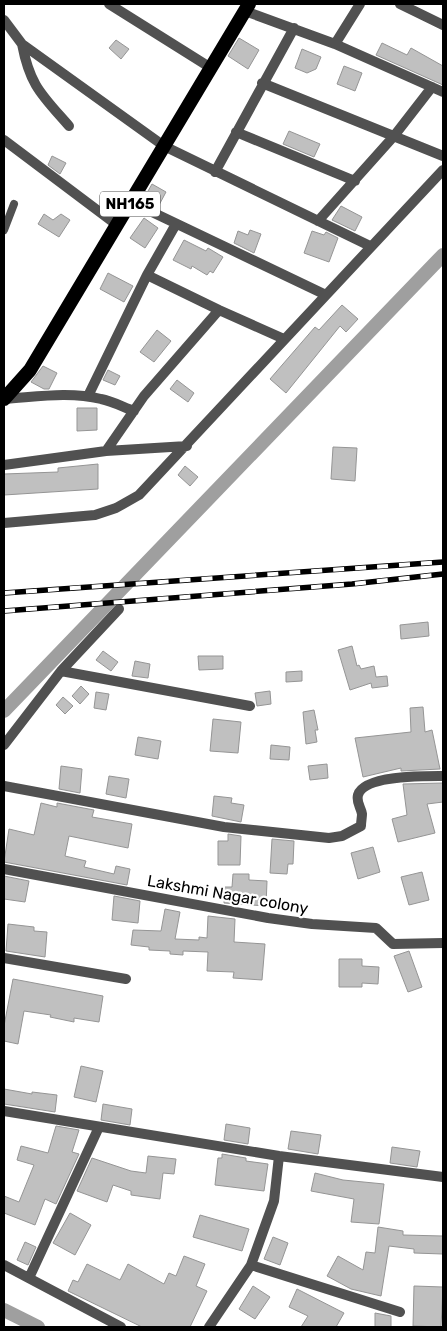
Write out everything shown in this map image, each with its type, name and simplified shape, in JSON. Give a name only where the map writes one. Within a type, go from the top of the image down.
[{"type":"highway","name":"NH165","points":[[4,399],[30,370],[247,7]]},
{"type":"street","points":[[109,4],[211,68]]},
{"type":"street","points":[[335,44],[360,4]]},
{"type":"street","points":[[400,4],[443,24]]},
{"type":"street","points":[[247,7],[443,92]]},
{"type":"street","points":[[4,20],[22,44],[164,146],[370,246]]},
{"type":"street","points":[[215,172],[294,28]]},
{"type":"street","points":[[22,44],[29,74],[34,83],[69,126]]},
{"type":"street","points":[[262,84],[443,156]]},
{"type":"street","points":[[318,221],[394,136],[432,87]]},
{"type":"street","points":[[236,132],[355,181]]},
{"type":"street","points":[[4,140],[117,225]]},
{"type":"street","points":[[4,524],[95,515],[116,508],[139,495],[187,446],[370,246],[443,170]]},
{"type":"street","points":[[131,202],[326,295]]},
{"type":"street","points":[[88,396],[147,275],[176,224]]},
{"type":"street","points":[[147,275],[284,339]]},
{"type":"street","points":[[106,451],[144,396],[219,310]]},
{"type":"street","points":[[4,399],[71,395],[88,396],[103,399],[134,411]]},
{"type":"street","points":[[4,465],[106,451],[187,446]]},
{"type":"street","points":[[4,745],[62,670],[120,609]]},
{"type":"street","points":[[62,670],[250,706]]},
{"type":"street","points":[[4,786],[224,827],[329,838],[342,836],[361,826],[362,813],[357,803],[358,795],[368,784],[410,776],[443,776]]},
{"type":"street","name":"Lakshmi Nagar colony","points":[[4,869],[268,918],[312,924],[376,928],[389,941],[397,945],[443,943]]},
{"type":"street","points":[[4,958],[126,979]]},
{"type":"street","points":[[4,1111],[279,1156],[443,1177]]},
{"type":"street","points":[[28,1278],[99,1127]]},
{"type":"street","points":[[209,1327],[251,1266],[274,1201],[279,1156]]},
{"type":"street","points":[[4,1265],[121,1327]]},
{"type":"street","points":[[251,1266],[400,1312]]},
{"type":"lane","points":[[4,230],[14,204]]},
{"type":"building","points":[[239,38],[259,50],[248,69],[228,56]]},
{"type":"building","points":[[116,40],[129,49],[121,59],[109,48]]},
{"type":"building","points":[[382,43],[407,55],[411,48],[443,66],[443,85],[376,55]]},
{"type":"building","points":[[302,49],[321,57],[316,69],[307,73],[295,68]]},
{"type":"building","points":[[344,66],[362,73],[355,91],[337,84]]},
{"type":"building","points":[[289,131],[320,144],[314,157],[283,144]]},
{"type":"building","points":[[52,156],[66,163],[60,174],[48,165]]},
{"type":"building","points":[[152,184],[166,192],[158,207],[143,200]]},
{"type":"building","points":[[341,206],[362,217],[355,231],[332,220]]},
{"type":"building","points":[[44,214],[53,220],[61,214],[70,220],[59,237],[38,224]]},
{"type":"building","points":[[144,218],[158,228],[145,248],[130,238]]},
{"type":"building","points":[[250,230],[261,234],[254,253],[234,243],[238,231],[248,235]]},
{"type":"building","points":[[312,231],[324,235],[326,232],[338,238],[329,262],[304,253]]},
{"type":"building","points":[[184,240],[206,251],[208,248],[223,257],[213,273],[210,271],[207,275],[192,266],[191,269],[173,260]]},
{"type":"building","points":[[108,273],[133,286],[124,302],[100,289]]},
{"type":"building","points":[[342,305],[358,319],[346,332],[340,326],[286,393],[270,379],[315,327],[319,330]]},
{"type":"building","points":[[157,330],[171,341],[154,362],[140,352]]},
{"type":"building","points":[[43,366],[57,373],[49,389],[44,389],[31,382]]},
{"type":"building","points":[[108,370],[120,376],[115,385],[103,380]]},
{"type":"building","points":[[177,380],[194,393],[188,402],[170,389]]},
{"type":"building","points":[[77,408],[97,408],[97,430],[77,431]]},
{"type":"building","points":[[333,447],[357,448],[355,481],[331,479]]},
{"type":"building","points":[[98,464],[98,489],[4,495],[4,474],[58,472],[58,468]]},
{"type":"building","points":[[185,466],[198,477],[190,486],[178,475]]},
{"type":"building","points":[[428,622],[429,636],[401,639],[400,625]]},
{"type":"building","points":[[352,646],[357,666],[359,665],[361,669],[374,666],[376,677],[387,676],[388,686],[372,688],[371,683],[350,690],[338,650]]},
{"type":"building","points":[[103,651],[118,662],[111,671],[96,660]]},
{"type":"building","points":[[198,656],[223,656],[223,669],[199,670]]},
{"type":"building","points":[[135,661],[150,664],[148,678],[132,676]]},
{"type":"building","points":[[302,671],[302,681],[286,682],[286,672]]},
{"type":"building","points":[[81,686],[89,694],[80,704],[72,696]]},
{"type":"building","points":[[270,691],[271,704],[257,706],[255,693]]},
{"type":"building","points":[[96,692],[109,694],[106,710],[94,708]]},
{"type":"building","points":[[63,697],[73,706],[65,714],[56,705]]},
{"type":"building","points":[[423,707],[425,732],[432,730],[440,769],[401,771],[401,768],[363,777],[355,738],[411,732],[410,708]]},
{"type":"building","points":[[314,710],[318,730],[315,730],[317,742],[306,744],[303,712]]},
{"type":"building","points":[[213,719],[241,722],[238,753],[210,751]]},
{"type":"building","points":[[138,737],[161,741],[158,759],[135,755]]},
{"type":"building","points":[[271,745],[290,747],[289,760],[270,759]]},
{"type":"building","points":[[327,764],[328,778],[310,780],[308,766]]},
{"type":"building","points":[[61,766],[82,769],[80,793],[59,789]]},
{"type":"building","points":[[109,776],[129,779],[126,798],[106,794]]},
{"type":"building","points":[[443,783],[443,802],[427,804],[435,833],[398,842],[392,819],[407,815],[403,784]]},
{"type":"building","points":[[214,796],[232,798],[231,803],[244,805],[241,822],[212,816]]},
{"type":"building","points":[[41,803],[57,807],[57,803],[94,810],[92,817],[132,824],[128,848],[69,836],[65,856],[86,861],[84,867],[114,874],[116,866],[130,869],[127,885],[4,862],[9,829],[34,835]]},
{"type":"building","points":[[228,834],[241,836],[240,865],[218,865],[218,841],[228,841]]},
{"type":"building","points":[[272,839],[294,841],[293,864],[288,864],[287,874],[270,873]]},
{"type":"building","points":[[373,847],[380,872],[358,879],[351,853]]},
{"type":"building","points":[[422,872],[429,900],[409,905],[401,877]]},
{"type":"building","points":[[233,874],[249,874],[249,880],[267,881],[266,906],[224,903],[225,887],[232,887]]},
{"type":"building","points":[[4,876],[29,881],[25,902],[4,899]]},
{"type":"building","points":[[114,896],[140,901],[138,923],[112,920]]},
{"type":"building","points":[[165,909],[180,912],[175,939],[199,940],[199,937],[207,938],[208,916],[235,919],[234,942],[265,944],[262,980],[233,978],[234,972],[207,971],[208,952],[183,951],[183,955],[170,954],[170,951],[149,950],[149,947],[131,945],[133,930],[161,931]]},
{"type":"building","points":[[8,924],[34,927],[34,931],[47,932],[45,957],[6,951]]},
{"type":"building","points":[[409,951],[422,987],[408,992],[394,956]]},
{"type":"building","points":[[339,959],[362,959],[362,966],[379,967],[378,984],[362,983],[362,987],[339,987]]},
{"type":"building","points":[[13,979],[103,996],[99,1022],[74,1018],[74,1022],[50,1017],[51,1015],[24,1011],[18,1044],[4,1041],[4,1026]]},
{"type":"building","points":[[81,1066],[103,1071],[96,1102],[74,1097]]},
{"type":"building","points":[[4,1089],[32,1094],[32,1092],[57,1095],[55,1112],[4,1104]]},
{"type":"building","points":[[103,1104],[132,1109],[130,1125],[101,1120]]},
{"type":"building","points":[[226,1124],[250,1128],[248,1144],[224,1140]]},
{"type":"building","points":[[56,1126],[79,1130],[72,1152],[79,1154],[56,1204],[45,1199],[35,1225],[4,1213],[4,1196],[19,1202],[34,1165],[17,1160],[21,1146],[48,1153]]},
{"type":"building","points":[[291,1131],[321,1135],[318,1154],[288,1149]]},
{"type":"building","points":[[392,1147],[420,1151],[417,1167],[390,1163]]},
{"type":"building","points":[[222,1154],[246,1158],[246,1161],[268,1164],[264,1191],[215,1185],[218,1158],[222,1158]]},
{"type":"building","points":[[148,1156],[176,1159],[174,1174],[163,1173],[160,1199],[131,1195],[131,1191],[113,1185],[107,1202],[77,1191],[92,1158],[131,1171],[146,1173]]},
{"type":"building","points":[[315,1173],[343,1180],[384,1184],[379,1224],[351,1222],[354,1199],[311,1191]]},
{"type":"building","points":[[70,1213],[91,1225],[75,1255],[53,1243]]},
{"type":"building","points":[[200,1215],[249,1229],[242,1251],[193,1237]]},
{"type":"building","points":[[378,1227],[403,1231],[403,1235],[443,1236],[443,1254],[414,1253],[414,1249],[389,1246],[381,1296],[351,1289],[327,1276],[338,1256],[363,1270],[366,1252],[375,1253]]},
{"type":"building","points":[[273,1237],[288,1243],[280,1265],[264,1259]]},
{"type":"building","points":[[25,1242],[36,1247],[28,1265],[17,1260]]},
{"type":"building","points":[[184,1256],[205,1264],[196,1286],[207,1291],[190,1327],[142,1327],[68,1291],[73,1280],[78,1282],[87,1264],[120,1280],[128,1264],[164,1284],[169,1273],[176,1276]]},
{"type":"building","points":[[253,1286],[270,1297],[255,1319],[239,1309]]},
{"type":"building","points":[[414,1286],[443,1287],[441,1327],[413,1326]]},
{"type":"building","points":[[297,1289],[344,1313],[336,1327],[301,1327],[308,1316],[289,1307]]},
{"type":"building","points":[[375,1313],[391,1316],[391,1327],[375,1327]]},
{"type":"waterway","points":[[4,711],[443,255]]},
{"type":"waterway","points":[[4,1310],[38,1327]]},
{"type":"railway","points":[[4,593],[443,562]]},
{"type":"railway","points":[[4,611],[352,584],[443,574]]}]
